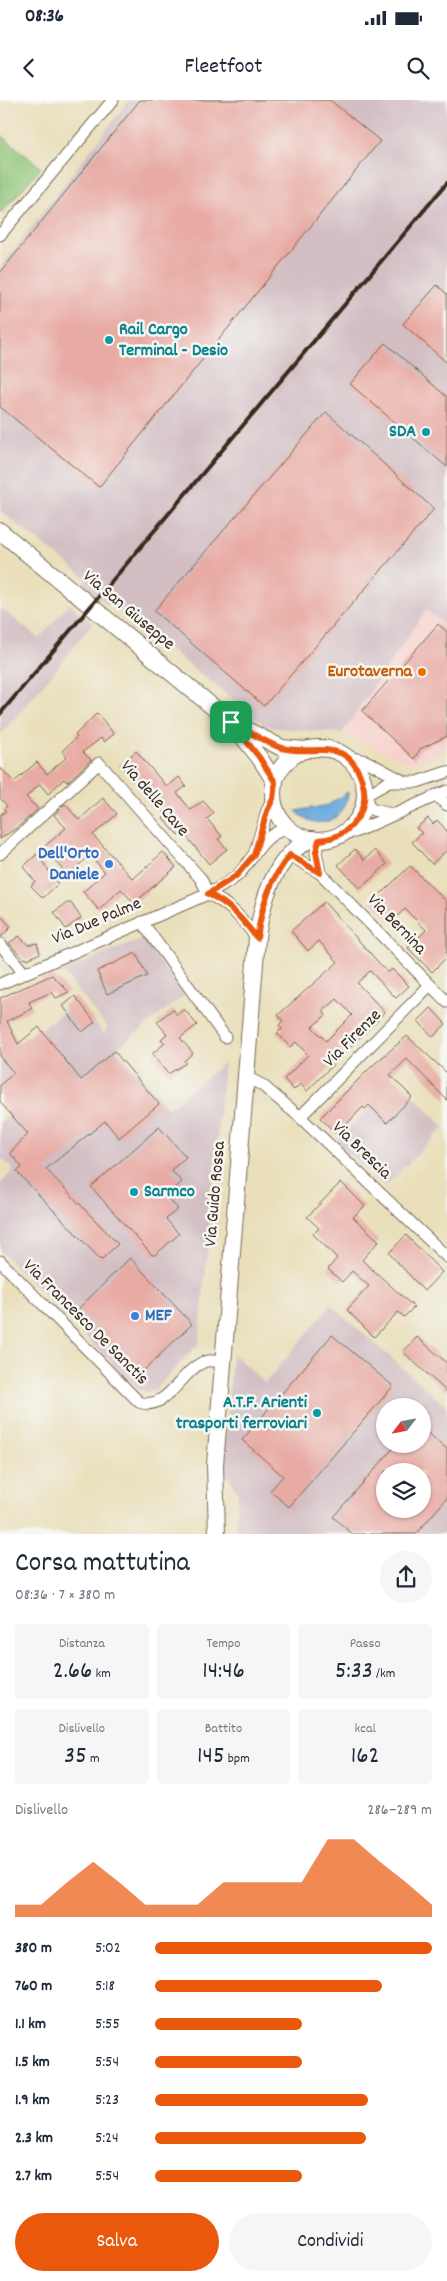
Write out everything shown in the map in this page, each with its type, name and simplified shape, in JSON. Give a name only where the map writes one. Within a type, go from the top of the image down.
[{"type":"street","points":[[0,235],[113,100]]},
{"type":"street","name":"Via San Giuseppe","points":[[0,531],[231,722],[259,757],[275,782]]},
{"type":"street","name":"Via San Giuseppe","points":[[231,722],[282,748],[305,750]]},
{"type":"street","points":[[405,782],[366,761],[345,756],[329,749],[305,750],[292,757],[283,765],[275,782],[273,799],[282,821],[290,830],[316,839],[355,832],[442,793],[447,805]]},
{"type":"street","points":[[345,756],[359,773],[364,799],[373,810],[392,814]]},
{"type":"street","name":"Via delle Cave","points":[[0,854],[99,763],[201,878],[208,894]]},
{"type":"street","points":[[342,833],[357,818],[364,799],[389,782],[417,782],[447,772]]},
{"type":"street","name":"Via Due Palme","points":[[254,855],[267,811],[273,799]]},
{"type":"street","name":"Via Due Palme","points":[[0,984],[208,894],[236,876],[268,836],[275,832],[290,830]]},
{"type":"street","name":"Via Guido Rossa","points":[[287,859],[290,830]]},
{"type":"street","points":[[316,839],[316,852],[320,873]]},
{"type":"street","name":"Via Guido Rossa","points":[[218,1534],[214,1465],[257,938],[265,895],[287,859],[304,842],[316,839]]},
{"type":"street","name":"Via Bernina","points":[[287,859],[320,873],[447,1002]]},
{"type":"street","points":[[208,894],[224,902],[240,916],[257,938]]},
{"type":"street","points":[[142,922],[225,1037]]},
{"type":"street","points":[[0,944],[24,973]]},
{"type":"street","name":"Via Firenze","points":[[300,1117],[430,985]]},
{"type":"street","name":"Via Brescia","points":[[246,1077],[262,1085],[300,1117],[447,1257]]},
{"type":"street","name":"Via Francesco De Sanctis","points":[[0,1261],[139,1402],[149,1404],[160,1400],[195,1368],[207,1360],[222,1362]]},
{"type":"shaded area","points":[[129,100],[447,100],[447,627],[426,610],[342,733],[267,727],[113,603],[107,605],[84,586],[86,578],[0,511],[0,268]]},
{"type":"shaded area","points":[[69,604],[92,623],[55,671],[0,735],[0,607],[39,639]]},
{"type":"shaded area","name":"Eurotaverna","points":[[426,609],[447,627],[447,749],[412,764],[342,733]]},
{"type":"shaded area","points":[[143,939],[185,995],[116,1049],[168,1109],[224,1062],[199,1343],[155,1390],[146,1392],[138,1390],[0,1250],[0,1184],[14,1170],[0,1157],[0,1123],[11,1114],[0,1101],[0,1060],[78,1001],[104,1034],[107,1027],[62,971]]},
{"type":"shaded area","points":[[398,1080],[444,1127],[385,1187],[336,1141]]},
{"type":"shaded area","points":[[331,1305],[447,1407],[447,1533],[236,1533],[238,1493],[223,1468],[232,1353],[265,1383]]},
{"type":"green space","points":[[0,134],[41,168],[0,214]]},
{"type":"water","points":[[348,792],[342,810],[329,821],[312,821],[304,818],[296,811],[328,805]]},
{"type":"building","name":"Rail Cargo Terminal - Desio","points":[[140,100],[330,100],[380,141],[99,487],[0,407],[0,273]]},
{"type":"building","points":[[437,285],[447,294],[447,363],[403,324]]},
{"type":"building","name":"SDA","points":[[385,343],[447,397],[447,467],[350,384]]},
{"type":"building","points":[[326,412],[434,509],[264,706],[154,611]]},
{"type":"building","name":"Eurotaverna","points":[[438,624],[447,632],[447,736],[420,749],[414,759],[362,711]]},
{"type":"building","points":[[97,713],[114,734],[104,742],[101,738],[83,752],[91,760],[67,782],[64,779],[48,794],[40,784],[26,797],[38,809],[19,826],[0,839],[0,815],[6,811],[4,809],[7,806],[0,798],[0,767],[14,782],[37,762],[47,774],[67,757],[62,751],[77,737],[75,735]]},
{"type":"building","points":[[136,751],[167,787],[179,777],[186,786],[177,793],[191,810],[203,801],[214,813],[207,819],[222,836],[218,839],[227,849],[209,864],[182,831],[178,835],[163,818],[167,815],[120,765]]},
{"type":"building","points":[[103,798],[117,814],[93,835],[133,879],[163,852],[176,867],[134,903],[121,889],[99,910],[83,892],[105,872],[90,855],[68,875],[43,848],[66,828],[54,815],[65,804],[79,820]]},
{"type":"building","points":[[428,818],[433,824],[437,820],[447,831],[447,850],[432,864],[412,842],[422,833],[416,828]]},
{"type":"building","points":[[355,849],[364,860],[375,850],[387,864],[360,889],[338,865]]},
{"type":"building","points":[[37,854],[58,884],[43,898],[31,886],[35,881],[23,867]]},
{"type":"building","points":[[410,866],[447,902],[447,957],[432,972],[408,948],[426,930],[405,909],[391,922],[372,902]]},
{"type":"building","points":[[324,902],[388,973],[392,969],[409,986],[396,998],[370,971],[357,983],[385,1012],[307,1091],[300,1084],[294,1090],[284,1079],[308,1055],[296,1042],[290,1047],[277,1033],[282,1029],[279,1025],[283,1021],[278,1015],[338,962],[319,941],[308,951],[291,931]],"holes":[[[337,999],[352,1015],[326,1041],[312,1027],[326,1015],[323,1011]]]},
{"type":"building","points":[[67,903],[71,903],[81,918],[66,929],[54,912]]},
{"type":"building","points":[[0,915],[11,927],[1,937],[0,937]]},
{"type":"building","points":[[19,936],[28,945],[37,943],[40,953],[28,959],[23,958],[9,943]]},
{"type":"building","points":[[136,953],[147,976],[107,994],[97,971]]},
{"type":"building","points":[[52,975],[69,992],[56,998],[52,992],[29,1002],[32,1009],[7,1021],[18,1044],[39,1027],[81,1080],[114,1051],[159,1104],[119,1138],[105,1121],[46,1169],[118,1244],[101,1260],[17,1172],[22,1167],[10,1153],[28,1134],[0,1102],[0,1085],[14,1073],[0,1057],[0,998]]},
{"type":"building","points":[[75,996],[95,1022],[82,1032],[63,1006]]},
{"type":"building","points":[[431,1008],[446,1024],[433,1037],[418,1021]]},
{"type":"building","points":[[173,1009],[177,1015],[184,1009],[197,1025],[180,1038],[193,1053],[184,1061],[186,1063],[168,1074],[152,1054],[165,1043],[161,1039],[167,1034],[157,1022]]},
{"type":"building","points":[[407,1036],[447,1073],[447,1100],[407,1059],[390,1075],[412,1097],[387,1123],[369,1105],[365,1109],[363,1107],[337,1134],[320,1118],[372,1066]]},
{"type":"building","name":"Sarmco","points":[[159,1127],[186,1157],[171,1170],[182,1182],[166,1196],[178,1209],[166,1219],[179,1234],[155,1255],[152,1255],[91,1187]]},
{"type":"building","points":[[341,1182],[365,1206],[353,1217],[379,1241],[362,1260],[414,1307],[404,1317],[398,1312],[374,1337],[347,1310],[369,1286],[352,1271],[342,1282],[328,1269],[337,1258],[313,1234],[319,1228],[307,1217]]},
{"type":"building","points":[[406,1235],[442,1272],[424,1291],[389,1253]]},
{"type":"building","name":"MEF","points":[[130,1258],[192,1324],[140,1374],[78,1309]]},
{"type":"building","name":"A.T.F. Arienti trasporti ferroviari","points":[[332,1335],[393,1386],[383,1398],[376,1398],[376,1406],[289,1507],[270,1491],[283,1476],[242,1440]]},
{"type":"building","points":[[417,1337],[447,1363],[447,1392],[403,1352]]},
{"type":"building","points":[[431,1436],[447,1449],[447,1498],[431,1517],[431,1463],[380,1463],[389,1453],[431,1453]]},
{"type":"building","points":[[376,1468],[376,1518],[430,1518],[416,1534],[352,1534],[333,1517]]},
{"type":"railway","points":[[0,714],[447,183]]},
{"type":"place","name":"Rail Cargo Terminal - Desio","points":[[109,340]]},
{"type":"place","name":"SDA","points":[[426,432]]},
{"type":"place","name":"Eurotaverna","points":[[422,672]]},
{"type":"place","name":"Dell'Orto Daniele","points":[[109,864]]},
{"type":"place","name":"Sarmco","points":[[134,1192]]},
{"type":"place","name":"MEF","points":[[135,1316]]},
{"type":"place","name":"A.T.F. Arienti trasporti ferroviari","points":[[317,1413]]},
{"type":"route","points":[[231,722],[282,748],[305,750],[319,748],[339,753],[355,766],[363,784],[364,802],[362,810],[352,825],[335,837],[319,840],[316,852],[320,873],[303,861],[290,855],[275,876],[262,905],[257,938],[240,916],[224,902],[208,894],[236,876],[254,855],[269,805],[273,799],[275,782],[271,774],[231,722]]}]
